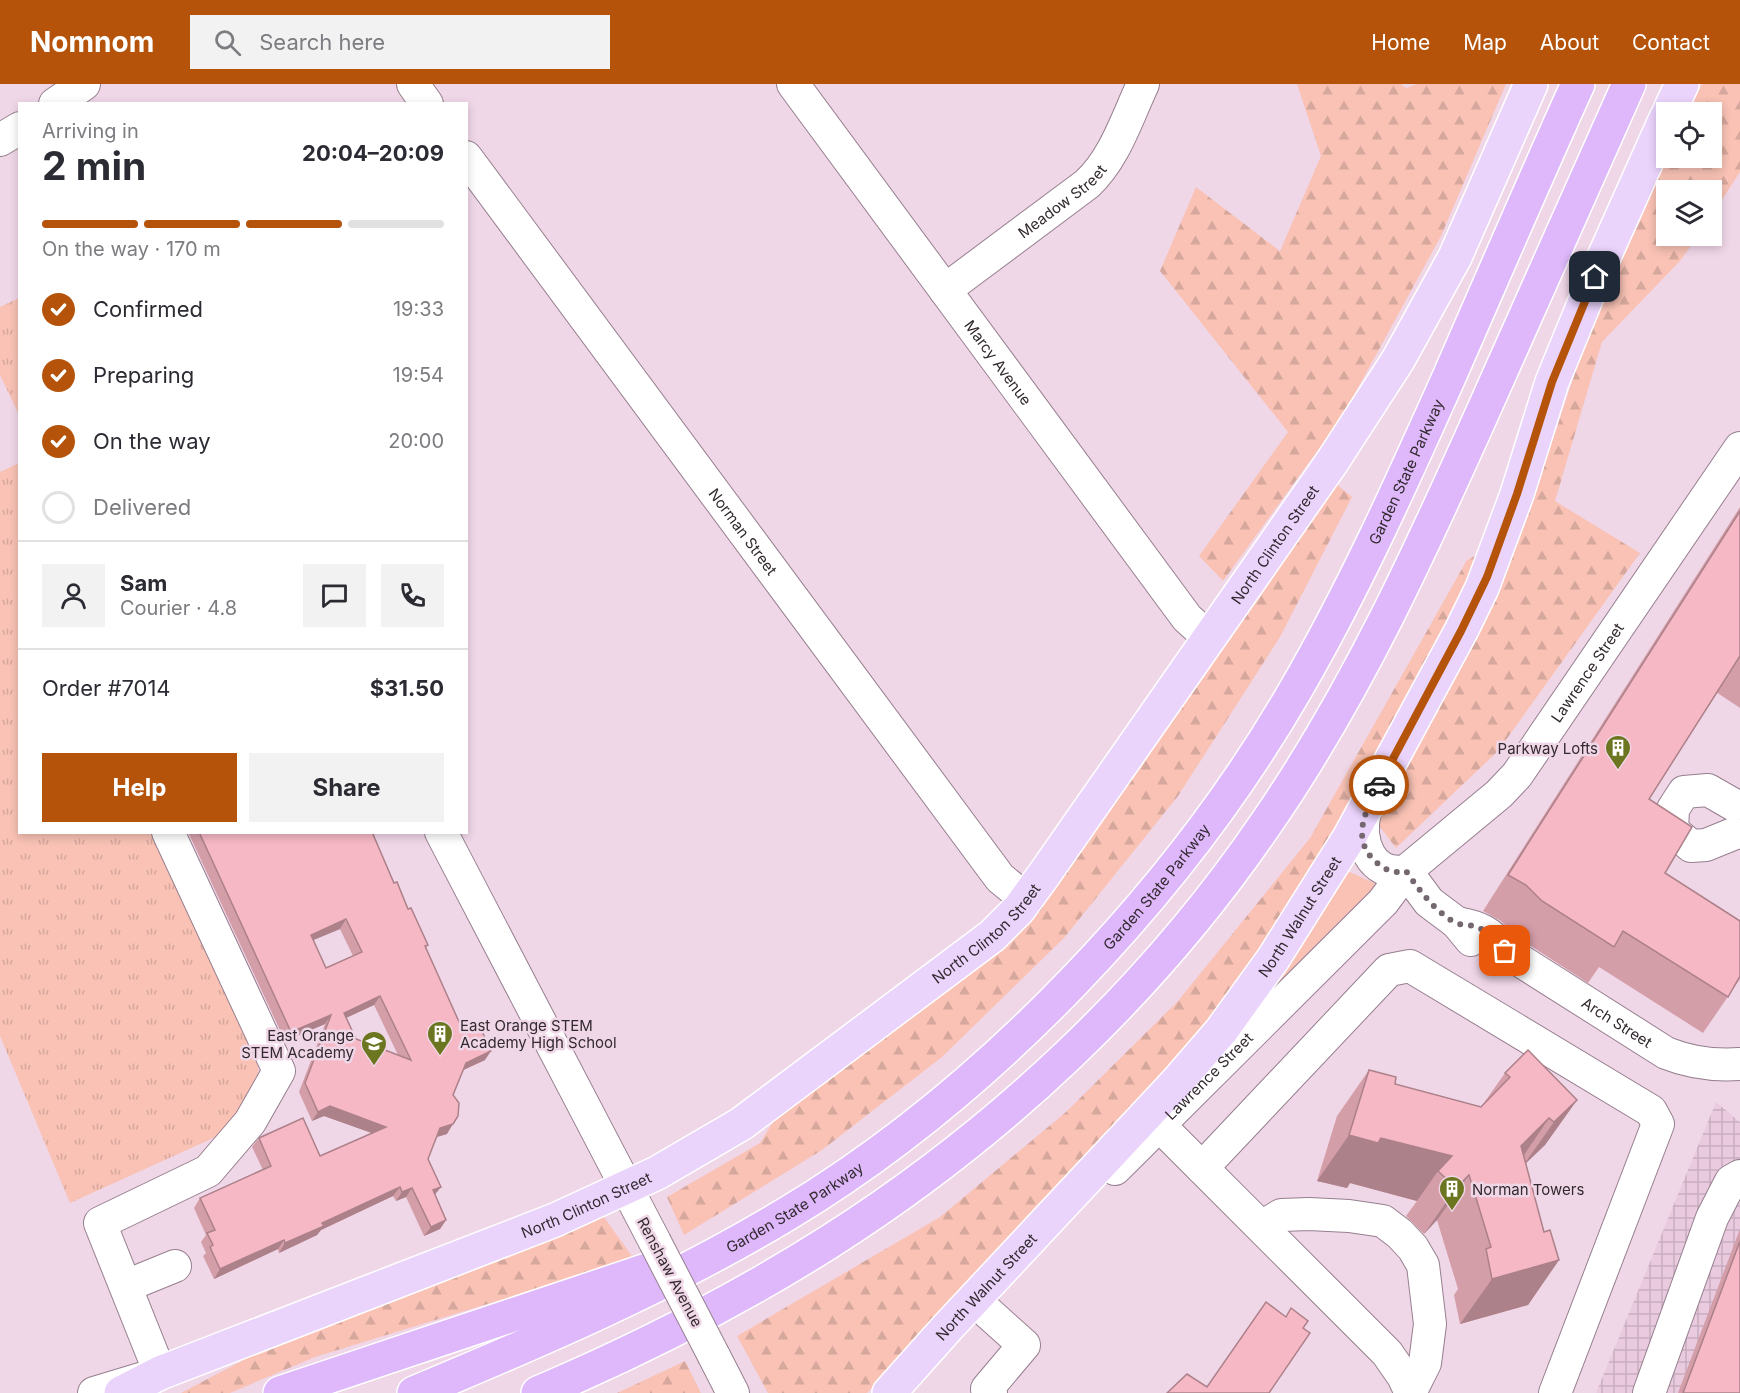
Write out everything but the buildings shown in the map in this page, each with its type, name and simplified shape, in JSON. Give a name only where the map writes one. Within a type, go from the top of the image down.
[{"type":"highway","name":"Garden State Parkway","points":[[414,1393],[546,1338],[653,1288],[754,1233],[859,1166],[913,1126],[973,1076],[1085,968],[1139,909],[1193,843],[1266,738],[1333,621],[1403,478],[1578,84]]},
{"type":"highway","points":[[538,1393],[644,1345],[729,1301],[829,1242],[939,1165],[1013,1105],[1098,1026],[1193,920],[1246,853],[1294,782],[1348,691],[1385,622],[1434,520],[1629,84]]},
{"type":"highway","points":[[280,1393],[754,1233]]},
{"type":"main road","name":"North Clinton Street","points":[[160,1373],[544,1224],[626,1189],[741,1124],[978,948],[1006,923],[1027,900],[1337,453],[1398,360],[1455,257],[1531,84]]},
{"type":"main road","name":"North Walnut Street","points":[[889,1393],[1176,1083],[1240,1007],[1305,909],[1365,812],[1461,631],[1488,573],[1517,494],[1552,382],[1595,277],[1656,140]]},
{"type":"main road","points":[[121,1393],[160,1373]]},
{"type":"street","points":[[59,102],[84,84]]},
{"type":"street","points":[[412,84],[426,102]]},
{"type":"street","name":"Marcy Avenue","points":[[793,84],[1187,618],[1209,638]]},
{"type":"street","name":"Meadow Street","points":[[945,290],[1087,184],[1098,173],[1107,161],[1143,84]]},
{"type":"street","points":[[0,140],[18,129]]},
{"type":"street","name":"Norman Street","points":[[468,160],[1000,878],[1027,900]]},
{"type":"street","name":"Lawrence Street","points":[[1001,1272],[1160,1126],[1383,902],[1406,871],[1499,794],[1517,775],[1740,448]]},
{"type":"street","points":[[1365,812],[1362,835],[1367,852],[1386,869],[1399,873],[1406,871]]},
{"type":"street","points":[[160,1373],[145,1341],[126,1286],[100,1223],[208,1171],[250,1122],[279,1071],[208,923],[169,834]]},
{"type":"street","name":"Renshaw Avenue","points":[[442,834],[733,1393]]},
{"type":"street","name":"Arch Street","points":[[1406,871],[1429,902],[1456,923],[1476,926],[1495,938],[1505,951],[1666,1053],[1695,1063],[1740,1064]]},
{"type":"street","points":[[1202,1168],[1389,970],[1410,966],[1651,1112],[1658,1124],[1555,1393]]},
{"type":"street","points":[[1160,1126],[1387,1353],[1403,1376],[1410,1393]]},
{"type":"street","points":[[1649,1393],[1712,1218],[1731,1181],[1740,1176]]},
{"type":"street","points":[[1262,1227],[1281,1215],[1349,1216],[1383,1221],[1413,1248],[1423,1265],[1430,1324],[1425,1363],[1410,1393]]},
{"type":"street","points":[[126,1286],[175,1266]]},
{"type":"street","points":[[974,1300],[1024,1345],[987,1389],[991,1393]]},
{"type":"street","name":"North Clinton Street","points":[[94,1393],[160,1373]]},
{"type":"shaded area","points":[[1716,1102],[1740,1122],[1740,1393],[1596,1393]]},
{"type":"green space","points":[[1297,84],[1401,84],[1406,88],[1417,84],[1506,84],[1441,236],[1342,417],[1223,581],[1199,556],[1288,432],[1160,271],[1196,187],[1280,251],[1321,156]]},
{"type":"green space","points":[[1702,84],[1740,84],[1740,172],[1722,200],[1722,180],[1656,180],[1662,168],[1722,168],[1722,102],[1694,102]]},
{"type":"green space","points":[[1656,181],[1656,246],[1691,246],[1680,261],[1602,342],[1555,501],[1640,553],[1498,751],[1396,848],[1377,823],[1441,705],[1526,520],[1601,295]]},
{"type":"green space","points":[[18,298],[18,413],[0,375],[0,307]]},
{"type":"green space","points":[[18,463],[18,834],[164,834],[259,1044],[258,1089],[242,1125],[70,1203],[0,1036],[0,472]]},
{"type":"green space","points":[[1335,483],[1352,497],[1280,637],[1178,796],[1064,938],[942,1057],[822,1150],[684,1235],[667,1197],[760,1143],[776,1117],[948,991],[1049,893]]},
{"type":"green space","points":[[1487,550],[1394,728],[1257,964],[1154,1094],[867,1393],[768,1393],[737,1336],[940,1217],[1066,1112],[1178,1001],[1310,838],[1467,560]]},
{"type":"green space","points":[[1345,870],[1381,886],[1237,1035]]},
{"type":"green space","points":[[601,1213],[634,1259],[315,1357],[230,1393],[181,1393],[270,1346]]},
{"type":"green space","points":[[685,1361],[701,1393],[617,1393]]},
{"type":"way so far","points":[[1379,785],[1363,820],[1363,843],[1367,852],[1386,869],[1399,873],[1406,871],[1435,907],[1456,923],[1476,926],[1495,938],[1505,951]]},
{"type":"place","name":"Parkway Lofts","points":[[1618,771]]},
{"type":"place","name":"East Orange STEM Academy High School","points":[[440,1057]]},
{"type":"place","name":"East Orange STEM Academy","points":[[374,1067]]},
{"type":"place","name":"Norman Towers","points":[[1452,1212]]},
{"type":"route","points":[[1379,785],[1472,610],[1487,577],[1517,494],[1552,382],[1595,277]]}]
